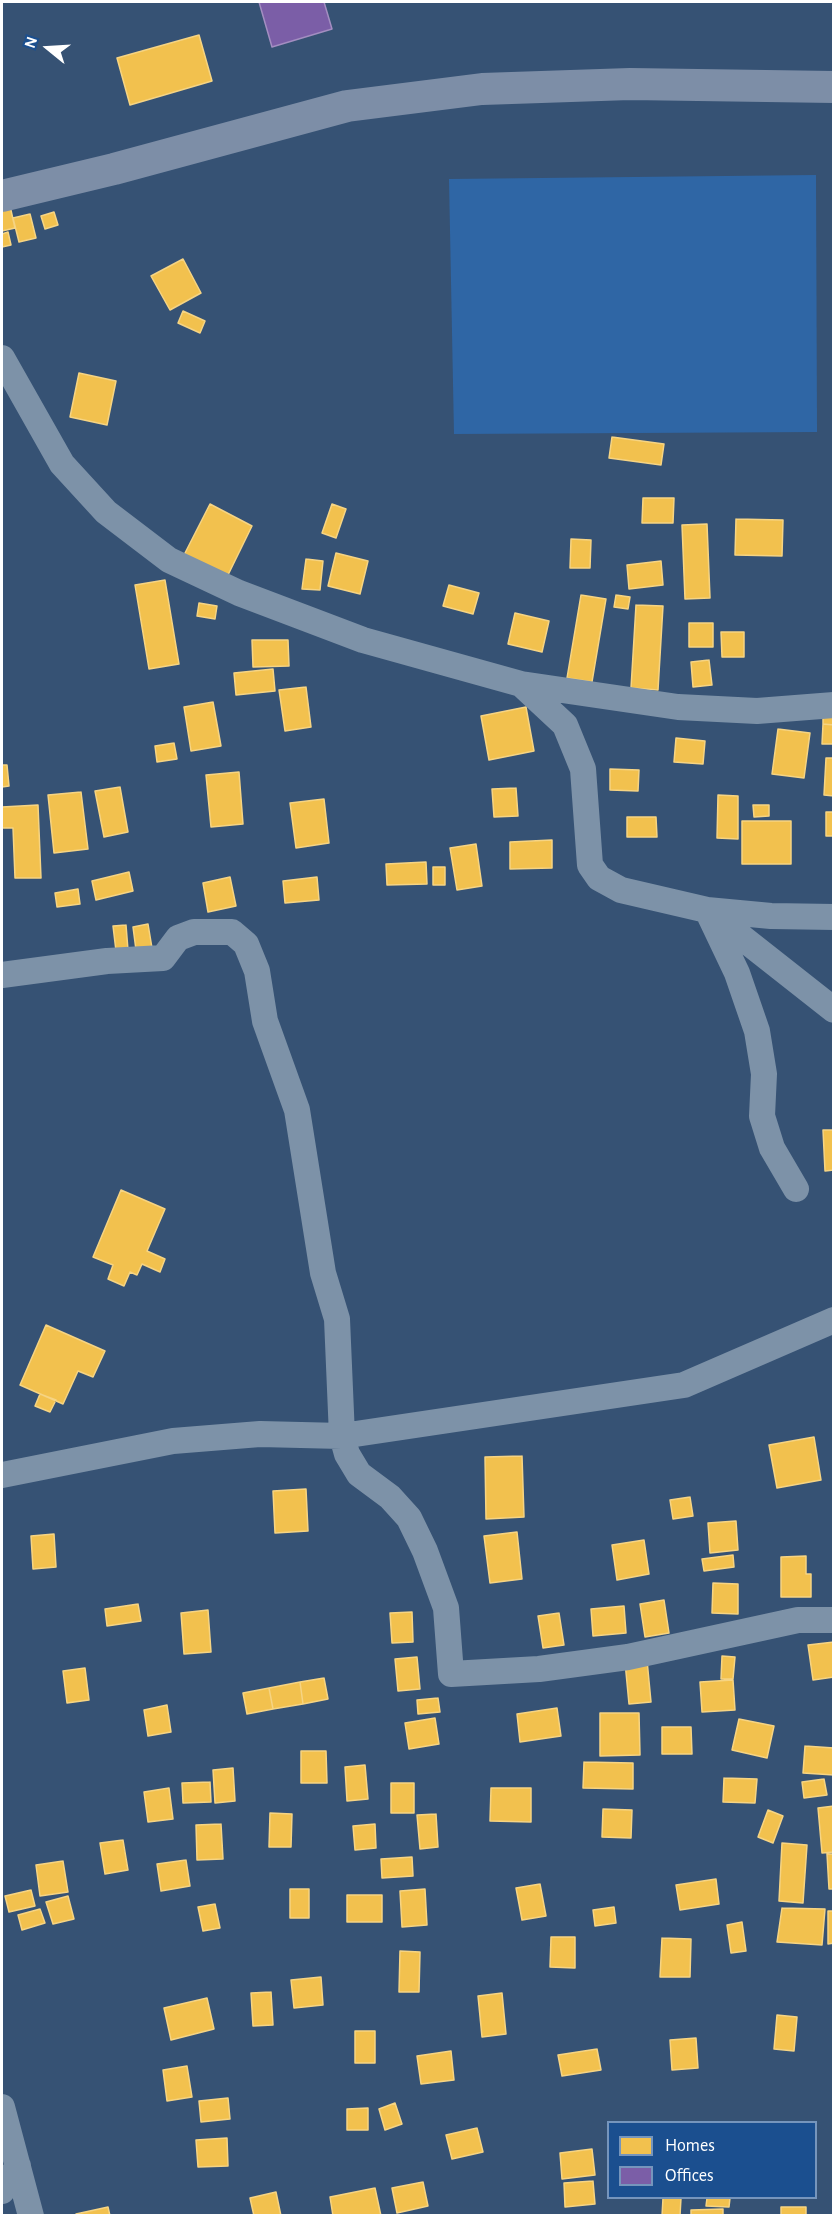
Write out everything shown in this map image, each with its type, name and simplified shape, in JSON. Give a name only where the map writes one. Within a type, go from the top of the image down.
[{"type":"main road","points":[[2,196],[114,169],[347,106],[493,89],[630,84],[834,87]]},
{"type":"street","points":[[2,358],[62,464],[106,512],[169,560],[238,593],[363,640],[521,684],[678,707],[757,711],[834,705]]},
{"type":"street","points":[[521,684],[565,726],[583,769],[590,865],[599,878],[621,890],[707,910],[771,916],[834,917]]},
{"type":"street","points":[[707,910],[834,1010]]},
{"type":"street","points":[[707,910],[737,973],[757,1031],[764,1074],[762,1116],[772,1148],[796,1189]]},
{"type":"street","points":[[2,975],[107,961],[163,958],[178,938],[194,932],[232,932],[246,944],[257,971],[265,1021],[297,1110],[322,1273],[337,1319],[342,1436],[347,1454],[359,1474],[390,1497],[409,1518],[425,1551],[446,1608],[451,1674],[540,1669],[628,1657],[798,1620],[834,1620]]},
{"type":"street","points":[[2,1475],[173,1441],[260,1434],[342,1436],[684,1385],[834,1320]]},
{"type":"street","points":[[2,2107],[31,2216]]},
{"type":"street","points":[[2,2191],[18,2166]]},
{"type":"shaded area","points":[[816,175],[817,432],[454,434],[449,179]]},
{"type":"building: Homes","points":[[199,35],[212,81],[130,105],[117,58]]},
{"type":"building: Homes","points":[[10,206],[15,228],[2,231],[2,208]]},
{"type":"building: Homes","points":[[54,212],[58,225],[45,229],[41,216]]},
{"type":"building: Homes","points":[[30,214],[36,238],[19,242],[13,218]]},
{"type":"building: Homes","points":[[8,232],[11,245],[2,247],[2,234]]},
{"type":"building: Homes","points":[[183,259],[201,293],[170,310],[151,276]]},
{"type":"building: Homes","points":[[183,311],[205,321],[200,333],[178,323]]},
{"type":"building: Homes","points":[[79,373],[116,381],[107,425],[70,417]]},
{"type":"building: Homes","points":[[612,437],[664,444],[661,465],[609,458]]},
{"type":"building: Homes","points":[[643,498],[674,498],[673,523],[642,523]]},
{"type":"building: Homes","points":[[210,504],[252,526],[227,577],[184,555]]},
{"type":"building: Homes","points":[[332,504],[346,509],[336,538],[322,533]]},
{"type":"building: Homes","points":[[736,519],[783,520],[782,556],[735,555]]},
{"type":"building: Homes","points":[[707,524],[710,598],[685,599],[682,525]]},
{"type":"building: Homes","points":[[571,539],[591,540],[590,568],[570,568]]},
{"type":"building: Homes","points":[[336,553],[368,561],[360,594],[328,586]]},
{"type":"building: Homes","points":[[306,559],[323,561],[320,590],[302,589]]},
{"type":"building: Homes","points":[[661,561],[663,585],[629,589],[627,565]]},
{"type":"building: Homes","points":[[165,580],[179,664],[149,669],[135,585]]},
{"type":"building: Homes","points":[[449,585],[479,593],[473,614],[443,606]]},
{"type":"building: Homes","points":[[581,595],[606,599],[592,682],[567,678]]},
{"type":"building: Homes","points":[[616,595],[630,597],[628,609],[614,607]]},
{"type":"building: Homes","points":[[199,603],[217,606],[215,619],[197,616]]},
{"type":"building: Homes","points":[[636,605],[663,606],[658,690],[631,688]]},
{"type":"building: Homes","points":[[515,613],[549,621],[542,652],[508,644]]},
{"type":"building: Homes","points":[[689,623],[713,623],[713,647],[689,647]]},
{"type":"building: Homes","points":[[721,632],[744,632],[744,657],[722,657]]},
{"type":"building: Homes","points":[[252,640],[288,640],[289,666],[253,667]]},
{"type":"building: Homes","points":[[709,660],[712,685],[693,687],[691,662]]},
{"type":"building: Homes","points":[[273,669],[275,691],[236,695],[234,673]]},
{"type":"building: Homes","points":[[306,687],[311,727],[285,731],[279,690]]},
{"type":"building: Homes","points":[[213,702],[221,746],[191,751],[184,707]]},
{"type":"building: Homes","points":[[526,707],[534,751],[489,760],[481,716]]},
{"type":"building: Homes","points":[[823,710],[834,711],[834,725],[823,724]]},
{"type":"building: Homes","points":[[823,724],[834,725],[834,744],[822,744]]},
{"type":"building: Homes","points":[[778,729],[810,733],[804,778],[772,774]]},
{"type":"building: Homes","points":[[676,738],[705,741],[703,764],[674,762]]},
{"type":"building: Homes","points":[[174,743],[177,759],[157,762],[155,746]]},
{"type":"building: Homes","points":[[826,758],[834,758],[834,796],[824,795]]},
{"type":"building: Homes","points":[[2,765],[7,765],[9,786],[2,787]]},
{"type":"building: Homes","points":[[610,769],[639,770],[638,791],[610,790]]},
{"type":"building: Homes","points":[[239,772],[243,824],[211,827],[206,775]]},
{"type":"building: Homes","points":[[120,787],[128,832],[104,837],[95,791]]},
{"type":"building: Homes","points":[[516,788],[518,816],[494,817],[492,789]]},
{"type":"building: Homes","points":[[81,792],[88,849],[54,853],[48,795]]},
{"type":"building: Homes","points":[[718,795],[738,796],[738,839],[717,838]]},
{"type":"building: Homes","points":[[324,799],[329,843],[296,848],[290,803]]},
{"type":"building: Homes","points":[[38,805],[41,878],[15,878],[13,828],[2,828],[2,807]]},
{"type":"building: Homes","points":[[753,805],[769,805],[769,816],[754,817]]},
{"type":"building: Homes","points":[[826,812],[834,812],[834,836],[826,836]]},
{"type":"building: Homes","points":[[627,817],[656,817],[657,837],[627,837]]},
{"type":"building: Homes","points":[[742,821],[791,821],[791,864],[742,864]]},
{"type":"building: Homes","points":[[552,840],[552,868],[510,869],[510,842]]},
{"type":"building: Homes","points":[[476,844],[482,886],[457,890],[450,848]]},
{"type":"building: Homes","points":[[426,862],[427,884],[387,885],[386,864]]},
{"type":"building: Homes","points":[[433,867],[445,867],[445,885],[433,885]]},
{"type":"building: Homes","points":[[129,872],[133,891],[96,900],[92,881]]},
{"type":"building: Homes","points":[[230,877],[236,906],[208,912],[203,883]]},
{"type":"building: Homes","points":[[317,877],[319,900],[285,903],[283,881]]},
{"type":"building: Homes","points":[[78,889],[80,904],[57,907],[55,893]]},
{"type":"building: Homes","points":[[148,924],[152,948],[136,950],[133,927]]},
{"type":"building: Homes","points":[[126,925],[128,950],[116,951],[113,926]]},
{"type":"building: Homes","points":[[823,1130],[834,1130],[834,1170],[825,1171]]},
{"type":"building: Homes","points":[[121,1190],[165,1209],[147,1251],[165,1259],[160,1272],[142,1264],[137,1275],[130,1272],[124,1286],[108,1279],[113,1265],[93,1257]]},
{"type":"building: Homes","points":[[46,1325],[105,1351],[93,1377],[78,1371],[63,1404],[20,1385]]},
{"type":"building: Homes","points":[[40,1394],[56,1400],[50,1412],[35,1406]]},
{"type":"building: Homes","points":[[814,1437],[821,1480],[777,1488],[769,1445]]},
{"type":"building: Homes","points":[[522,1456],[524,1517],[486,1519],[485,1457]]},
{"type":"building: Homes","points":[[306,1489],[308,1531],[275,1533],[273,1491]]},
{"type":"building: Homes","points":[[690,1497],[693,1516],[673,1519],[670,1500]]},
{"type":"building: Homes","points":[[736,1521],[738,1550],[710,1553],[708,1523]]},
{"type":"building: Homes","points":[[517,1532],[522,1579],[490,1583],[484,1536]]},
{"type":"building: Homes","points":[[54,1534],[56,1567],[33,1569],[31,1536]]},
{"type":"building: Homes","points":[[644,1540],[649,1574],[617,1580],[612,1545]]},
{"type":"building: Homes","points":[[733,1555],[734,1567],[704,1571],[702,1559]]},
{"type":"building: Homes","points":[[806,1556],[806,1574],[811,1574],[811,1597],[781,1597],[781,1557]]},
{"type":"building: Homes","points":[[713,1583],[738,1584],[738,1614],[712,1613]]},
{"type":"building: Homes","points":[[664,1600],[669,1633],[645,1637],[640,1604]]},
{"type":"building: Homes","points":[[138,1604],[141,1621],[107,1626],[105,1609]]},
{"type":"building: Homes","points":[[624,1606],[626,1633],[593,1636],[591,1609]]},
{"type":"building: Homes","points":[[208,1610],[211,1652],[184,1654],[181,1613]]},
{"type":"building: Homes","points":[[412,1612],[413,1642],[392,1643],[390,1613]]},
{"type":"building: Homes","points":[[559,1613],[564,1645],[543,1648],[538,1616]]},
{"type":"building: Homes","points":[[834,1642],[834,1677],[813,1680],[808,1645]]},
{"type":"building: Homes","points":[[722,1656],[735,1657],[733,1679],[721,1679]]},
{"type":"building: Homes","points":[[417,1657],[420,1689],[398,1691],[395,1659]]},
{"type":"building: Homes","points":[[647,1660],[651,1702],[629,1704],[625,1662]]},
{"type":"building: Homes","points":[[85,1668],[89,1700],[67,1703],[63,1671]]},
{"type":"building: Homes","points":[[324,1678],[328,1699],[303,1704],[300,1682]]},
{"type":"building: Homes","points":[[733,1680],[735,1710],[702,1712],[700,1682]]},
{"type":"building: Homes","points":[[300,1682],[303,1704],[273,1709],[269,1688]]},
{"type":"building: Homes","points":[[269,1688],[273,1709],[247,1714],[243,1693]]},
{"type":"building: Homes","points":[[438,1698],[440,1712],[418,1714],[417,1700]]},
{"type":"building: Homes","points":[[167,1705],[171,1732],[148,1736],[144,1710]]},
{"type":"building: Homes","points":[[557,1708],[561,1736],[520,1742],[517,1714]]},
{"type":"building: Homes","points":[[600,1713],[639,1713],[640,1755],[600,1756]]},
{"type":"building: Homes","points":[[435,1718],[439,1744],[409,1749],[405,1723]]},
{"type":"building: Homes","points":[[739,1719],[774,1726],[767,1758],[732,1750]]},
{"type":"building: Homes","points":[[662,1727],[691,1727],[692,1754],[662,1754]]},
{"type":"building: Homes","points":[[805,1746],[834,1748],[834,1775],[803,1773]]},
{"type":"building: Homes","points":[[301,1751],[326,1751],[327,1783],[301,1783]]},
{"type":"building: Homes","points":[[584,1762],[633,1763],[633,1789],[583,1788]]},
{"type":"building: Homes","points":[[365,1765],[368,1799],[347,1801],[345,1767]]},
{"type":"building: Homes","points":[[233,1768],[235,1801],[215,1803],[213,1770]]},
{"type":"building: Homes","points":[[724,1778],[757,1779],[755,1803],[723,1802]]},
{"type":"building: Homes","points":[[824,1779],[827,1795],[804,1798],[802,1782]]},
{"type":"building: Homes","points":[[210,1782],[211,1802],[183,1803],[182,1783]]},
{"type":"building: Homes","points":[[391,1783],[414,1783],[414,1813],[391,1813]]},
{"type":"building: Homes","points":[[169,1788],[173,1819],[148,1822],[144,1792]]},
{"type":"building: Homes","points":[[491,1788],[531,1788],[531,1822],[490,1821]]},
{"type":"building: Homes","points":[[834,1806],[834,1852],[822,1853],[818,1808]]},
{"type":"building: Homes","points":[[603,1809],[632,1810],[631,1838],[602,1837]]},
{"type":"building: Homes","points":[[768,1810],[783,1816],[773,1843],[758,1837]]},
{"type":"building: Homes","points":[[270,1813],[292,1814],[291,1847],[269,1847]]},
{"type":"building: Homes","points":[[436,1814],[438,1847],[420,1849],[417,1815]]},
{"type":"building: Homes","points":[[221,1824],[223,1859],[197,1860],[196,1825]]},
{"type":"building: Homes","points":[[375,1824],[376,1848],[355,1850],[353,1826]]},
{"type":"building: Homes","points":[[123,1840],[128,1870],[105,1874],[100,1843]]},
{"type":"building: Homes","points":[[782,1843],[807,1845],[803,1903],[779,1901]]},
{"type":"building: Homes","points":[[827,1854],[834,1854],[834,1889],[829,1889]]},
{"type":"building: Homes","points":[[412,1857],[413,1876],[382,1878],[381,1859]]},
{"type":"building: Homes","points":[[186,1860],[190,1886],[161,1891],[157,1864]]},
{"type":"building: Homes","points":[[63,1861],[68,1892],[40,1896],[36,1865]]},
{"type":"building: Homes","points":[[716,1879],[719,1904],[680,1910],[676,1885]]},
{"type":"building: Homes","points":[[540,1884],[546,1916],[522,1920],[516,1888]]},
{"type":"building: Homes","points":[[290,1889],[309,1889],[309,1918],[290,1918]]},
{"type":"building: Homes","points":[[425,1889],[427,1925],[402,1927],[400,1891]]},
{"type":"building: Homes","points":[[31,1890],[35,1906],[9,1912],[5,1896]]},
{"type":"building: Homes","points":[[347,1895],[382,1895],[382,1922],[347,1922]]},
{"type":"building: Homes","points":[[68,1896],[74,1919],[53,1924],[46,1902]]},
{"type":"building: Homes","points":[[215,1904],[220,1928],[203,1931],[198,1907]]},
{"type":"building: Homes","points":[[614,1907],[616,1923],[595,1926],[593,1910]]},
{"type":"building: Homes","points":[[782,1908],[825,1909],[822,1945],[777,1942]]},
{"type":"building: Homes","points":[[40,1909],[45,1923],[22,1930],[18,1915]]},
{"type":"building: Homes","points":[[828,1911],[834,1911],[834,1943],[828,1944]]},
{"type":"building: Homes","points":[[742,1922],[746,1951],[731,1953],[727,1925]]},
{"type":"building: Homes","points":[[551,1937],[575,1937],[575,1968],[550,1967]]},
{"type":"building: Homes","points":[[662,1938],[691,1939],[690,1977],[660,1977]]},
{"type":"building: Homes","points":[[400,1951],[420,1952],[419,1992],[399,1992]]},
{"type":"building: Homes","points":[[321,1977],[323,2005],[294,2008],[291,1980]]},
{"type":"building: Homes","points":[[271,1992],[273,2025],[253,2026],[251,1993]]},
{"type":"building: Homes","points":[[502,1993],[506,2034],[482,2037],[478,1996]]},
{"type":"building: Homes","points":[[207,1998],[214,2029],[171,2040],[164,2008]]},
{"type":"building: Homes","points":[[777,2015],[797,2017],[794,2051],[774,2049]]},
{"type":"building: Homes","points":[[355,2031],[375,2031],[375,2063],[355,2063]]},
{"type":"building: Homes","points":[[696,2038],[698,2068],[672,2070],[670,2040]]},
{"type":"building: Homes","points":[[597,2049],[601,2070],[562,2076],[558,2055]]},
{"type":"building: Homes","points":[[451,2051],[454,2080],[421,2084],[417,2056]]},
{"type":"building: Homes","points":[[187,2066],[192,2097],[167,2101],[163,2070]]},
{"type":"building: Homes","points":[[228,2098],[230,2119],[201,2122],[199,2101]]},
{"type":"building: Homes","points":[[395,2103],[402,2124],[385,2130],[379,2109]]},
{"type":"building: Homes","points":[[368,2108],[368,2130],[347,2130],[347,2109]]},
{"type":"building: Homes","points":[[477,2128],[483,2152],[452,2159],[446,2135]]},
{"type":"building: Homes","points":[[227,2138],[228,2166],[198,2167],[196,2140]]},
{"type":"building: Homes","points":[[592,2149],[595,2175],[562,2179],[560,2153]]},
{"type":"building: Homes","points":[[593,2181],[595,2204],[565,2207],[564,2183]]},
{"type":"building: Homes","points":[[423,2182],[428,2206],[397,2213],[392,2188]]},
{"type":"building: Homes","points":[[375,2188],[381,2216],[333,2216],[330,2197]]},
{"type":"building: Homes","points":[[276,2192],[281,2216],[254,2216],[250,2198]]},
{"type":"building: Homes","points":[[663,2199],[681,2199],[680,2216],[662,2216]]},
{"type":"building: Homes","points":[[707,2199],[730,2199],[729,2207],[706,2206]]},
{"type":"building: Homes","points":[[108,2207],[110,2216],[76,2216],[76,2214]]},
{"type":"building: Homes","points":[[781,2207],[806,2207],[806,2216],[781,2216]]},
{"type":"building: Homes","points":[[723,2209],[723,2216],[691,2216],[691,2210]]},
{"type":"building: Offices","points":[[259,2],[324,2],[332,29],[272,47]]}]
